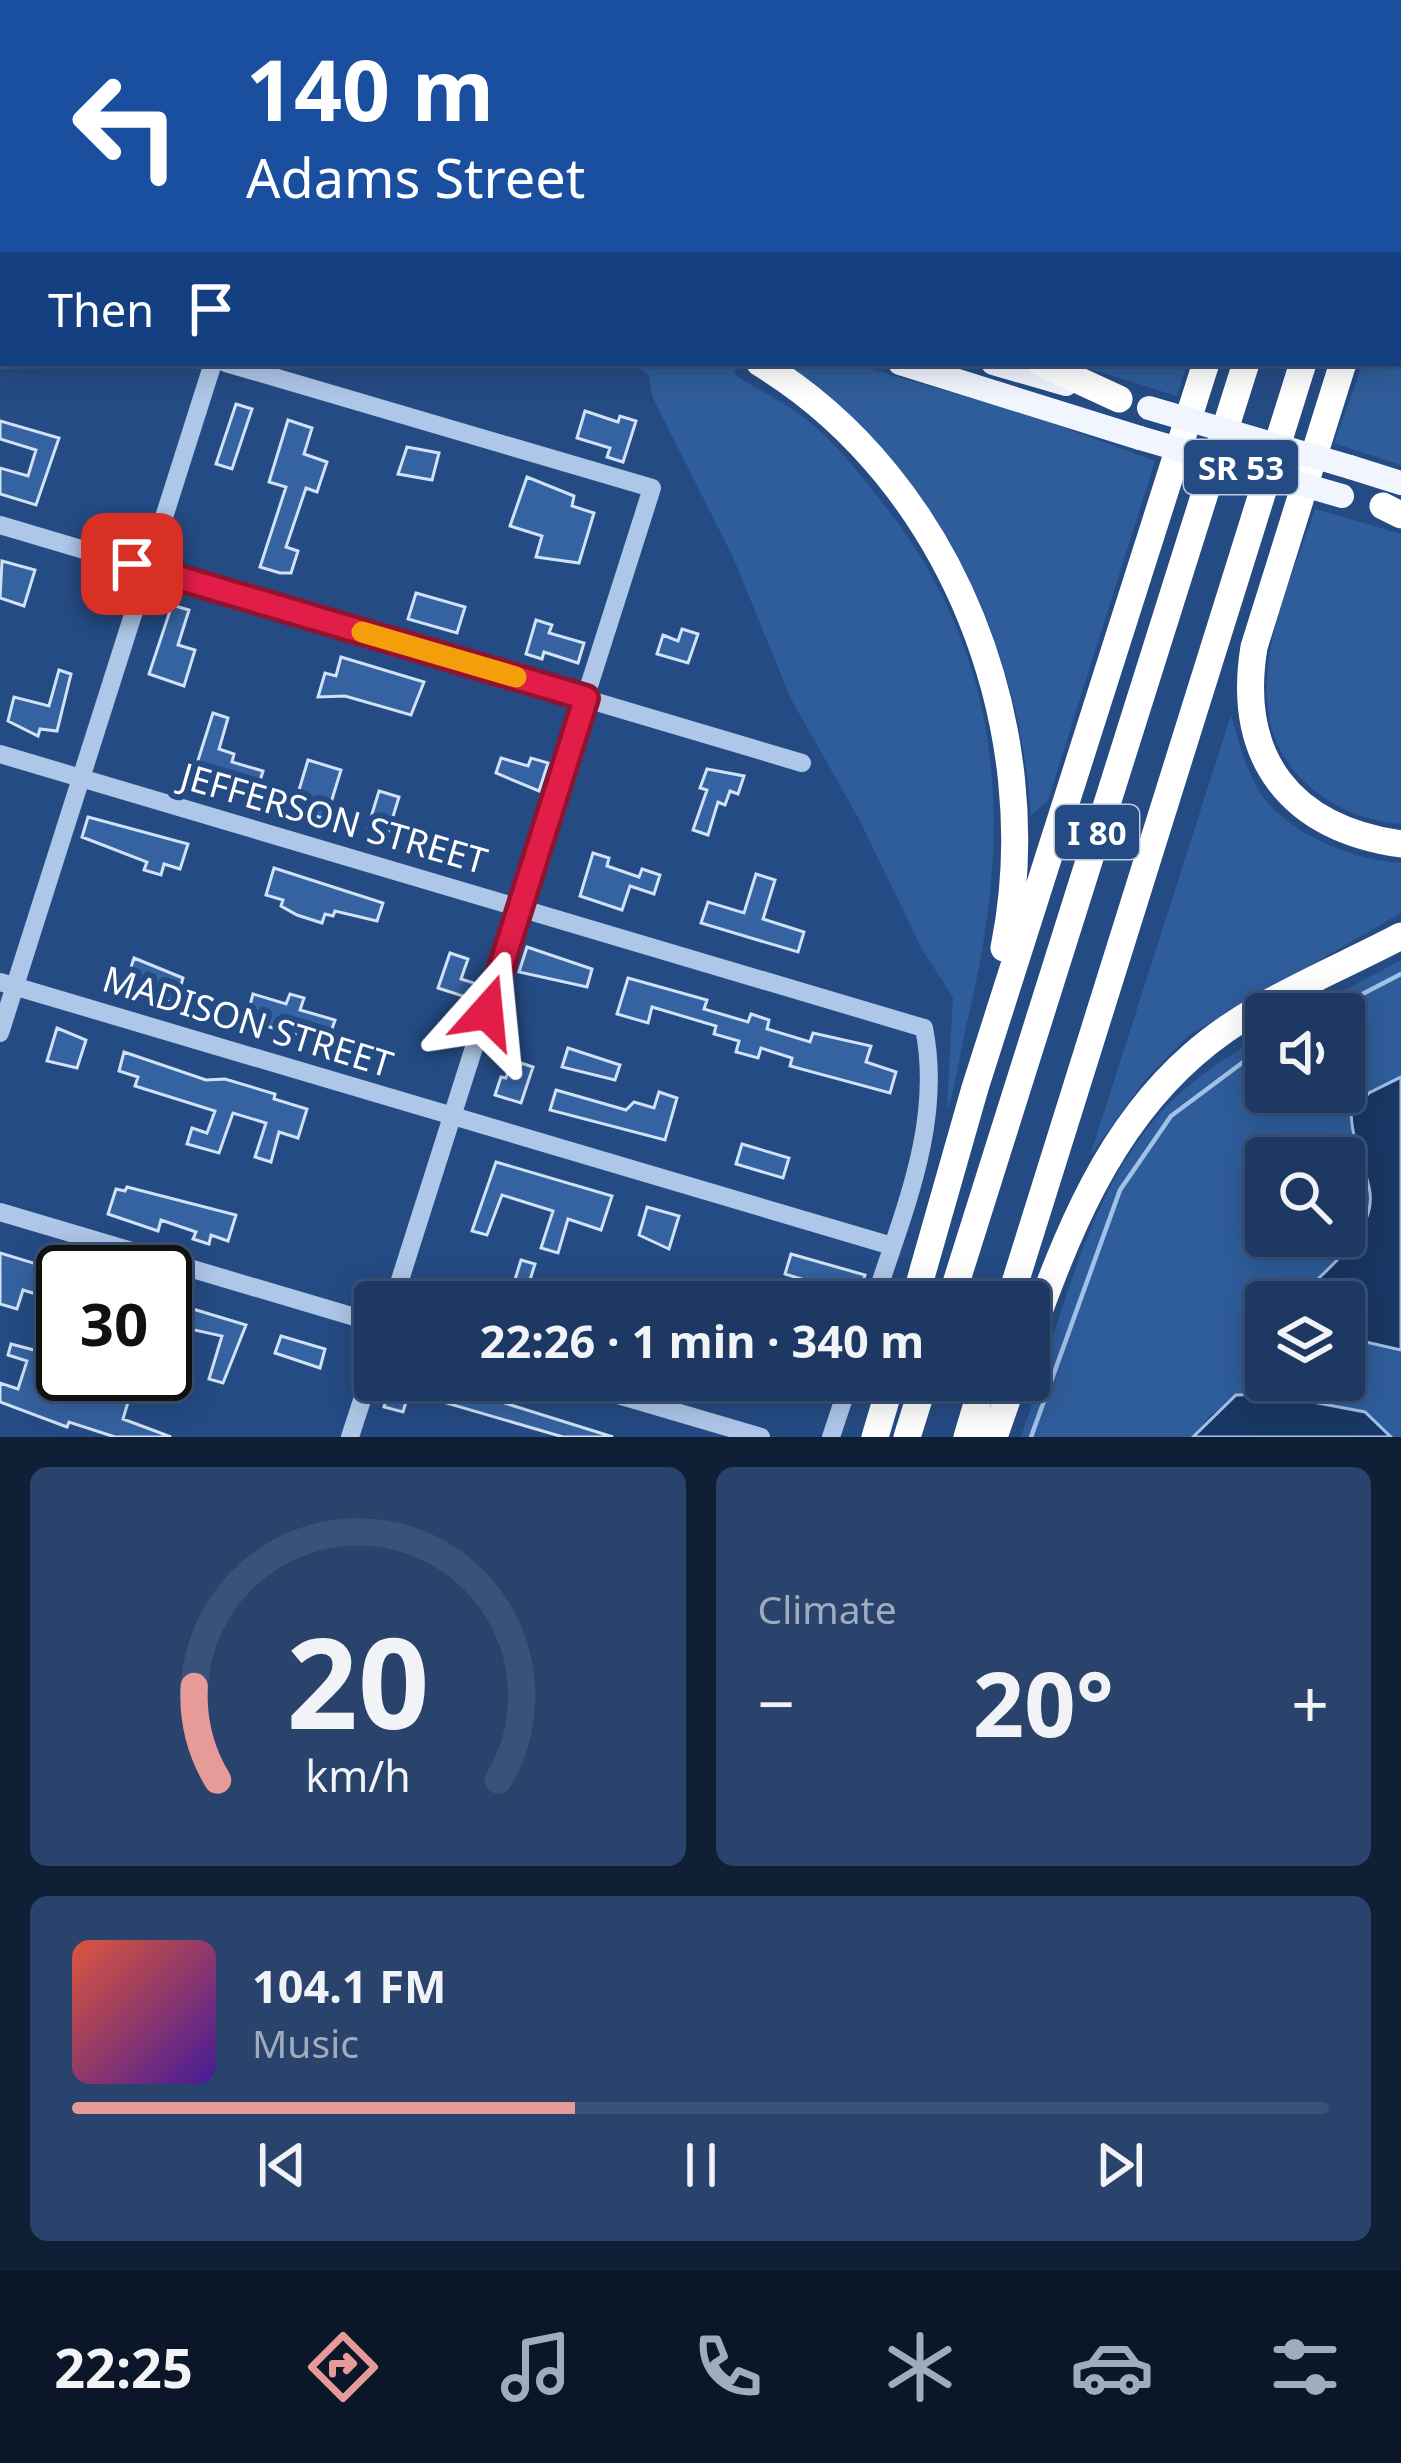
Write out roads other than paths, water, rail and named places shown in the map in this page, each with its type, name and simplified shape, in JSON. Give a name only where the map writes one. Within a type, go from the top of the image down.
[{"type":"highway","points":[[764,366],[837,425],[899,490],[950,570],[1002,713],[1018,807],[1014,898],[975,1088]]},
{"type":"highway","points":[[1048,366],[1119,399]]},
{"type":"highway","points":[[920,1281],[975,1088],[1205,366]]},
{"type":"highway","name":"I 80","points":[[957,1281],[1245,366]]},
{"type":"highway","name":"I 80","points":[[1016,1281],[1303,366]]},
{"type":"highway","points":[[1342,366],[1254,647],[1250,706],[1267,766],[1293,800],[1365,838],[1401,844]]},
{"type":"highway","points":[[1050,1289],[1104,1160],[1140,1109],[1193,1054],[1235,1024],[1401,936]]},
{"type":"highway","points":[[875,1437],[886,1401]]},
{"type":"highway","points":[[908,1437],[919,1401]]},
{"type":"highway","points":[[967,1437],[978,1401]]},
{"type":"highway","points":[[994,1437],[1007,1401]]},
{"type":"main road","name":"SR 53","points":[[910,366],[1395,510]]},
{"type":"main road","name":"SR 53","points":[[1004,366],[1401,482]]},
{"type":"street","points":[[0,1033],[8,984],[81,778],[212,366]]},
{"type":"street","points":[[236,366],[652,488],[400,1281]]},
{"type":"street","points":[[0,525],[802,763]]},
{"type":"street","name":"JEFFERSON STREET","points":[[0,754],[924,1028],[933,1086],[925,1137],[892,1246]]},
{"type":"street","name":"MADISON STREET","points":[[8,984],[892,1246]]},
{"type":"street","points":[[0,1212],[354,1318]]},
{"type":"street","points":[[881,1281],[892,1246]]},
{"type":"street","points":[[350,1437],[362,1401]]},
{"type":"street","points":[[638,1401],[761,1437]]},
{"type":"street","points":[[831,1437],[843,1401]]},
{"type":"waterway","points":[[1364,993],[1401,974]]},
{"type":"waterway","points":[[1031,1437],[1120,1190],[1171,1116],[1245,1061]]}]
